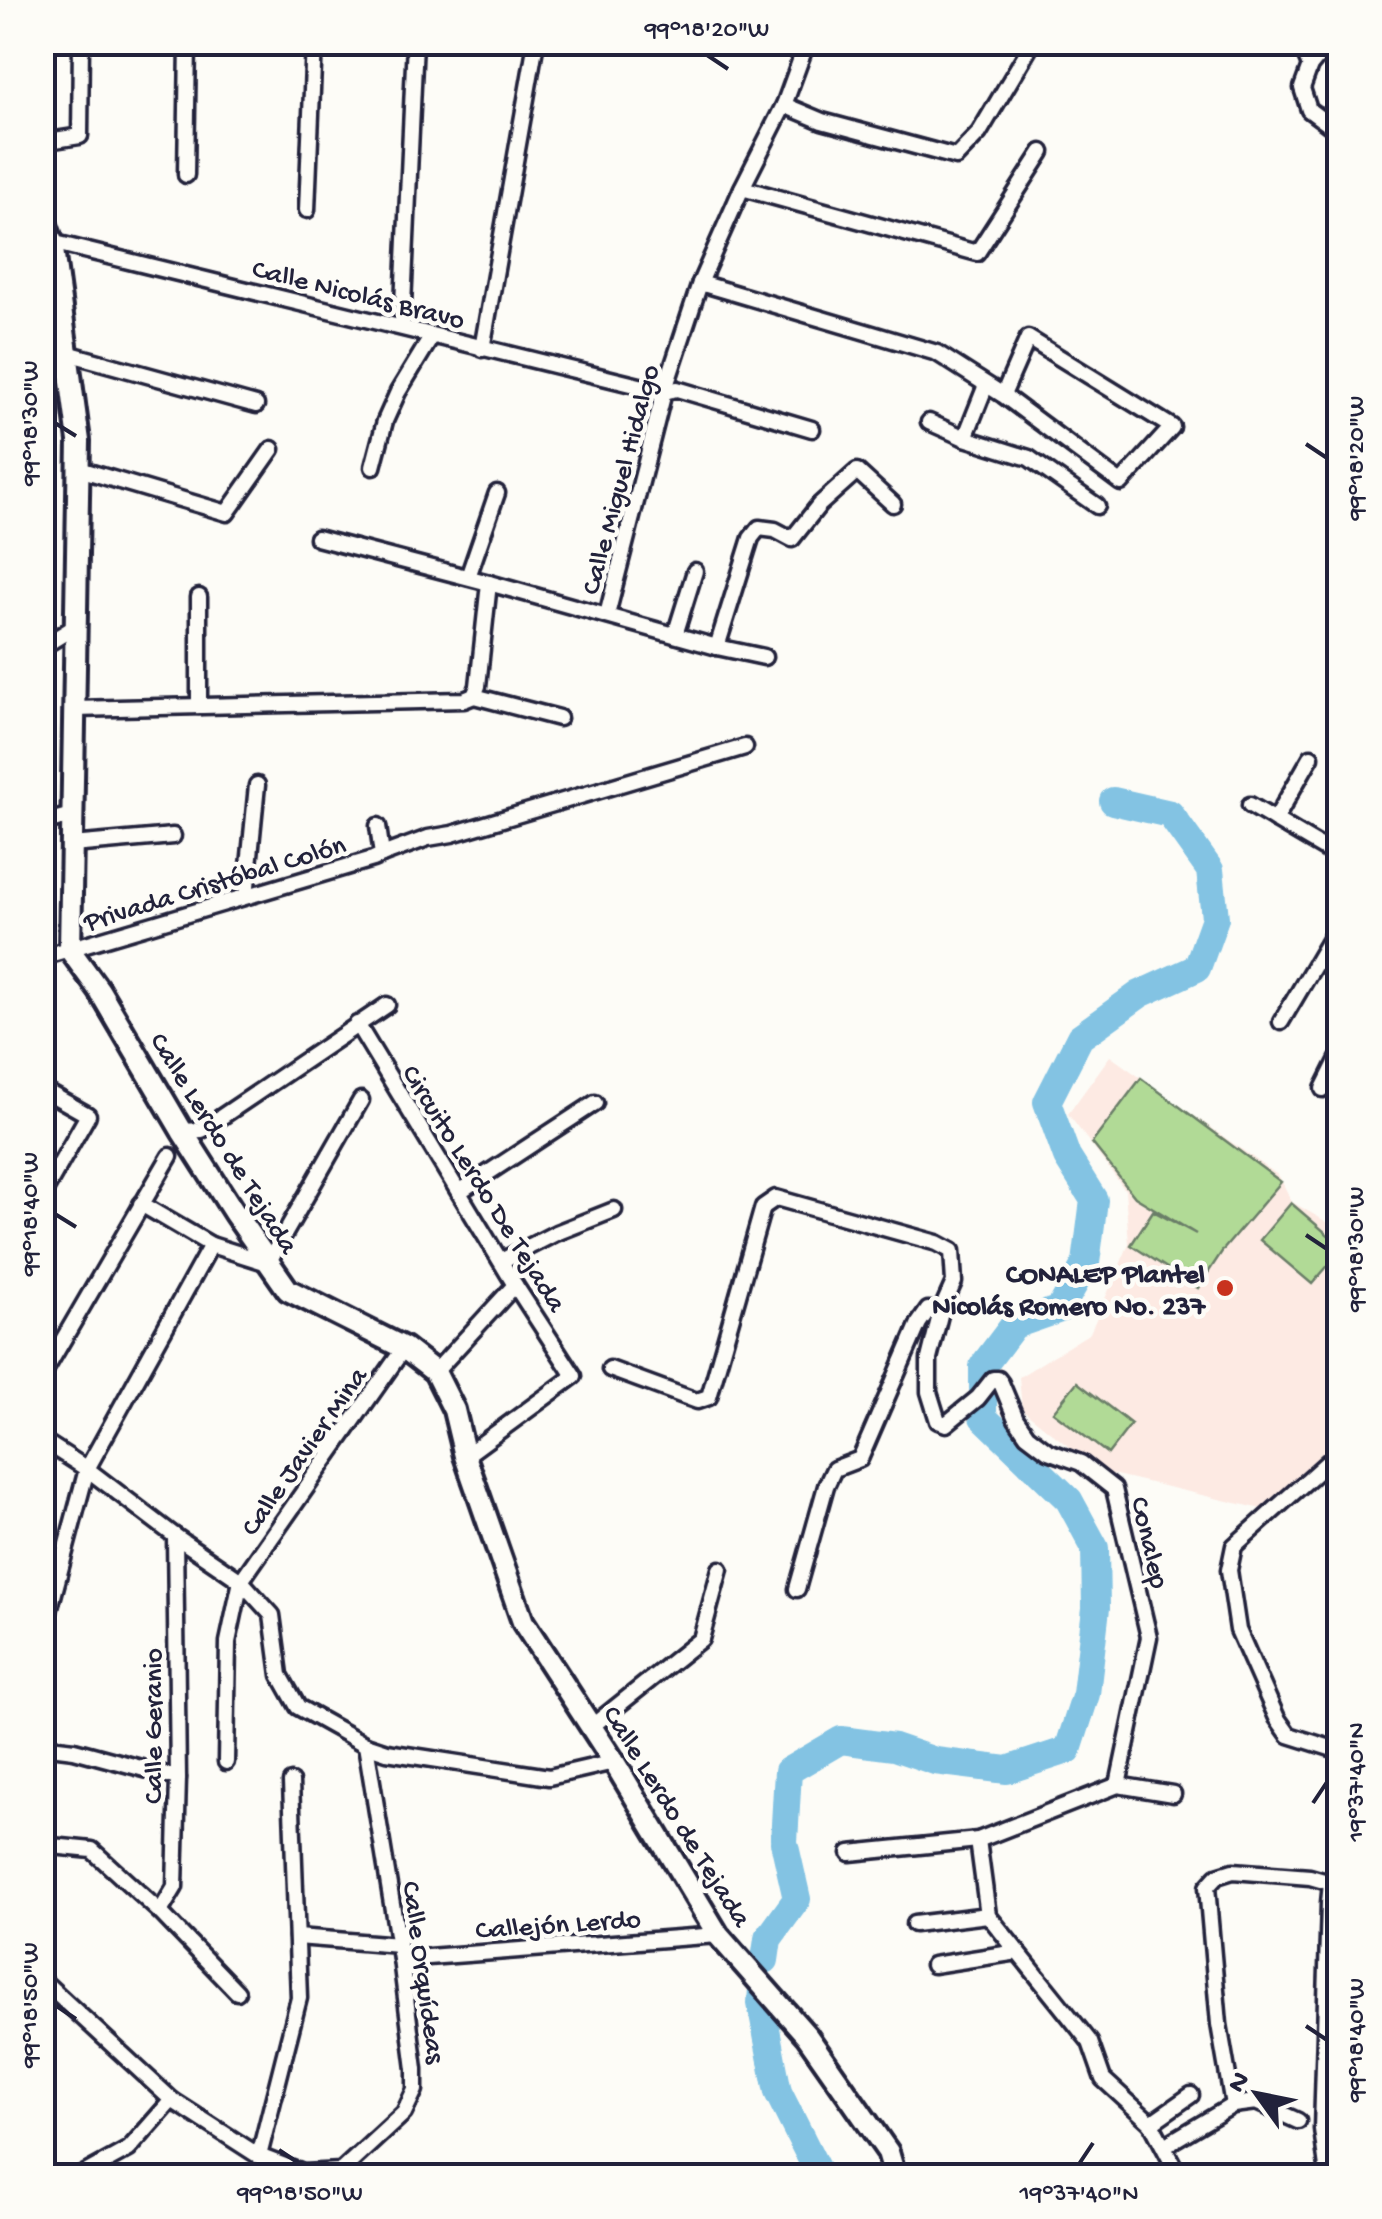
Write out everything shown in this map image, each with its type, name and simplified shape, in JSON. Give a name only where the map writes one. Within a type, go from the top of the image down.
[{"type":"main road","points":[[42,214],[79,441],[70,950]]},
{"type":"main road","name":"Calle Lerdo de Tejada","points":[[70,950],[99,990],[182,1131],[288,1290],[404,1348],[436,1372],[454,1410],[465,1456],[522,1622],[614,1762],[718,1935],[807,2036],[888,2152],[896,2176]]},
{"type":"street","points":[[42,142],[80,136],[81,42]]},
{"type":"street","points":[[186,175],[188,42]]},
{"type":"street","points":[[307,210],[314,42]]},
{"type":"street","points":[[402,327],[415,42]]},
{"type":"street","points":[[482,349],[536,42]]},
{"type":"street","name":"Calle Miguel Hidalgo","points":[[316,538],[608,616],[664,392],[700,283],[784,105],[807,42]]},
{"type":"street","points":[[784,105],[822,121],[956,156],[979,134],[1033,42]]},
{"type":"street","points":[[1300,42],[1310,66]]},
{"type":"street","points":[[1330,42],[1310,66],[1302,88],[1309,110],[1340,133]]},
{"type":"street","points":[[742,188],[977,253],[1042,152]]},
{"type":"street","name":"Calle Nicolás Bravo","points":[[47,241],[664,392],[677,389],[812,429]]},
{"type":"street","points":[[700,283],[937,353],[1003,395],[1121,483],[1172,427],[1028,338],[1003,395]]},
{"type":"street","points":[[373,467],[398,392],[432,336]]},
{"type":"street","points":[[67,353],[256,406]]},
{"type":"street","points":[[964,438],[986,385]]},
{"type":"street","points":[[929,422],[964,438],[1029,458],[1097,506]]},
{"type":"street","points":[[79,468],[227,513],[272,450]]},
{"type":"street","points":[[718,647],[751,538],[760,528],[792,538],[820,505],[858,471],[893,504]]},
{"type":"street","points":[[468,577],[497,493]]},
{"type":"street","points":[[675,635],[695,571]]},
{"type":"street","points":[[474,696],[488,583]]},
{"type":"street","points":[[198,597],[199,706]]},
{"type":"street","points":[[608,616],[764,657]]},
{"type":"street","points":[[42,647],[76,626]]},
{"type":"street","points":[[74,709],[464,700],[474,696],[558,718]]},
{"type":"street","name":"Privada Cristóbal Colón","points":[[42,957],[378,857],[428,838],[745,746]]},
{"type":"street","points":[[1276,820],[1311,757]]},
{"type":"street","points":[[246,896],[257,785]]},
{"type":"street","points":[[1250,805],[1340,858]]},
{"type":"street","points":[[42,823],[72,815]]},
{"type":"street","points":[[378,826],[378,857]]},
{"type":"street","points":[[72,845],[173,836]]},
{"type":"street","points":[[1281,1022],[1340,922]]},
{"type":"street","points":[[182,1131],[202,1130],[386,1004]]},
{"type":"street","name":"Circuito Lerdo De Tejada","points":[[357,1024],[574,1376],[465,1456]]},
{"type":"street","points":[[1324,1089],[1340,1055]]},
{"type":"street","points":[[42,1089],[88,1115],[42,1196]]},
{"type":"street","points":[[141,1204],[210,1245],[268,1263],[361,1100]]},
{"type":"street","points":[[459,1192],[595,1104]]},
{"type":"street","points":[[42,1376],[170,1156]]},
{"type":"street","name":"Conalep","points":[[610,1369],[697,1401],[709,1396],[762,1207],[776,1198],[936,1243],[952,1251],[954,1282],[941,1311],[929,1360],[929,1392],[938,1421],[946,1424],[978,1398],[993,1379],[998,1379],[1027,1435],[1048,1451],[1081,1463],[1114,1489],[1149,1637],[1118,1785]]},
{"type":"street","points":[[500,1260],[614,1210]]},
{"type":"street","points":[[42,1638],[87,1469],[210,1245]]},
{"type":"street","points":[[436,1372],[515,1284]]},
{"type":"street","points":[[798,1589],[834,1468],[860,1459],[918,1323],[928,1310],[941,1311]]},
{"type":"street","name":"Calle Javier Mina","points":[[241,1581],[404,1348]]},
{"type":"street","points":[[42,1440],[241,1581],[272,1615],[280,1675],[298,1707],[366,1746],[549,1777],[614,1762]]},
{"type":"street","points":[[1340,1451],[1234,1546],[1229,1570],[1238,1630],[1278,1718],[1290,1735],[1340,1752]]},
{"type":"street","name":"Calle Geranio","points":[[160,1912],[175,1887],[178,1778],[174,1536]]},
{"type":"street","points":[[591,1727],[701,1638],[720,1569]]},
{"type":"street","points":[[226,1762],[228,1642],[241,1581]]},
{"type":"street","points":[[42,1746],[74,1750],[178,1778]]},
{"type":"street","name":"Calle Orquídeas","points":[[42,1980],[172,2100],[260,2156],[303,2174],[343,2174],[404,2114],[415,2090],[400,1952],[366,1746]]},
{"type":"street","points":[[260,2156],[299,1998],[291,1782]]},
{"type":"street","points":[[850,1853],[978,1840],[1118,1785],[1173,1794]]},
{"type":"street","points":[[978,1840],[988,1915],[1090,2042],[1103,2079],[1151,2123],[1179,2176]]},
{"type":"street","points":[[42,1845],[92,1850],[160,1912],[237,1992]]},
{"type":"street","points":[[1328,2176],[1322,2129],[1334,1904],[1331,1883],[1340,1867]]},
{"type":"street","points":[[1233,2105],[1218,2024],[1206,1887],[1217,1876],[1233,1871],[1310,1877],[1331,1883]]},
{"type":"street","points":[[914,1924],[988,1915]]},
{"type":"street","name":"Callejón Lerdo","points":[[297,1937],[400,1952],[718,1935]]},
{"type":"street","points":[[933,1965],[1018,1952]]},
{"type":"street","points":[[1151,2123],[1191,2095]]},
{"type":"street","points":[[80,2176],[129,2148],[172,2100]]},
{"type":"street","points":[[1164,2146],[1233,2105],[1256,2102],[1298,2121]]},
{"type":"shaded area","name":"CONALEP Plantel Nicolás Romero No. 237","points":[[1110,1056],[1279,1176],[1292,1202],[1339,1229],[1339,1446],[1266,1510],[1099,1471],[1022,1409],[1019,1377],[1090,1333],[1129,1244],[1125,1190],[1068,1114]]},
{"type":"green space","points":[[1141,1078],[1281,1182],[1223,1250],[1198,1288],[1131,1245],[1153,1211],[1196,1234],[1135,1197],[1092,1143]]},
{"type":"green space","points":[[1291,1203],[1339,1244],[1339,1253],[1312,1284],[1260,1240]]},
{"type":"green space","points":[[1077,1382],[1131,1424],[1108,1454],[1053,1412]]},
{"type":"waterway","points":[[983,1389],[983,1366],[1014,1325],[1060,1309],[1086,1263],[1094,1200],[1067,1157],[1047,1102],[1080,1037],[1140,994],[1197,968],[1215,918],[1210,870],[1170,814],[1113,801]]},
{"type":"waterway","points":[[765,1960],[768,1939],[797,1899],[784,1842],[788,1771],[841,1740],[894,1747],[935,1761],[1007,1770],[1068,1750],[1086,1694],[1096,1608],[1095,1548],[1069,1500],[983,1417],[983,1396]]},
{"type":"waterway","points":[[762,1989],[761,2003],[778,2092],[820,2176]]},
{"type":"place","name":"CONALEP Plantel Nicolás Romero No. 237","points":[[1225,1288]]}]
